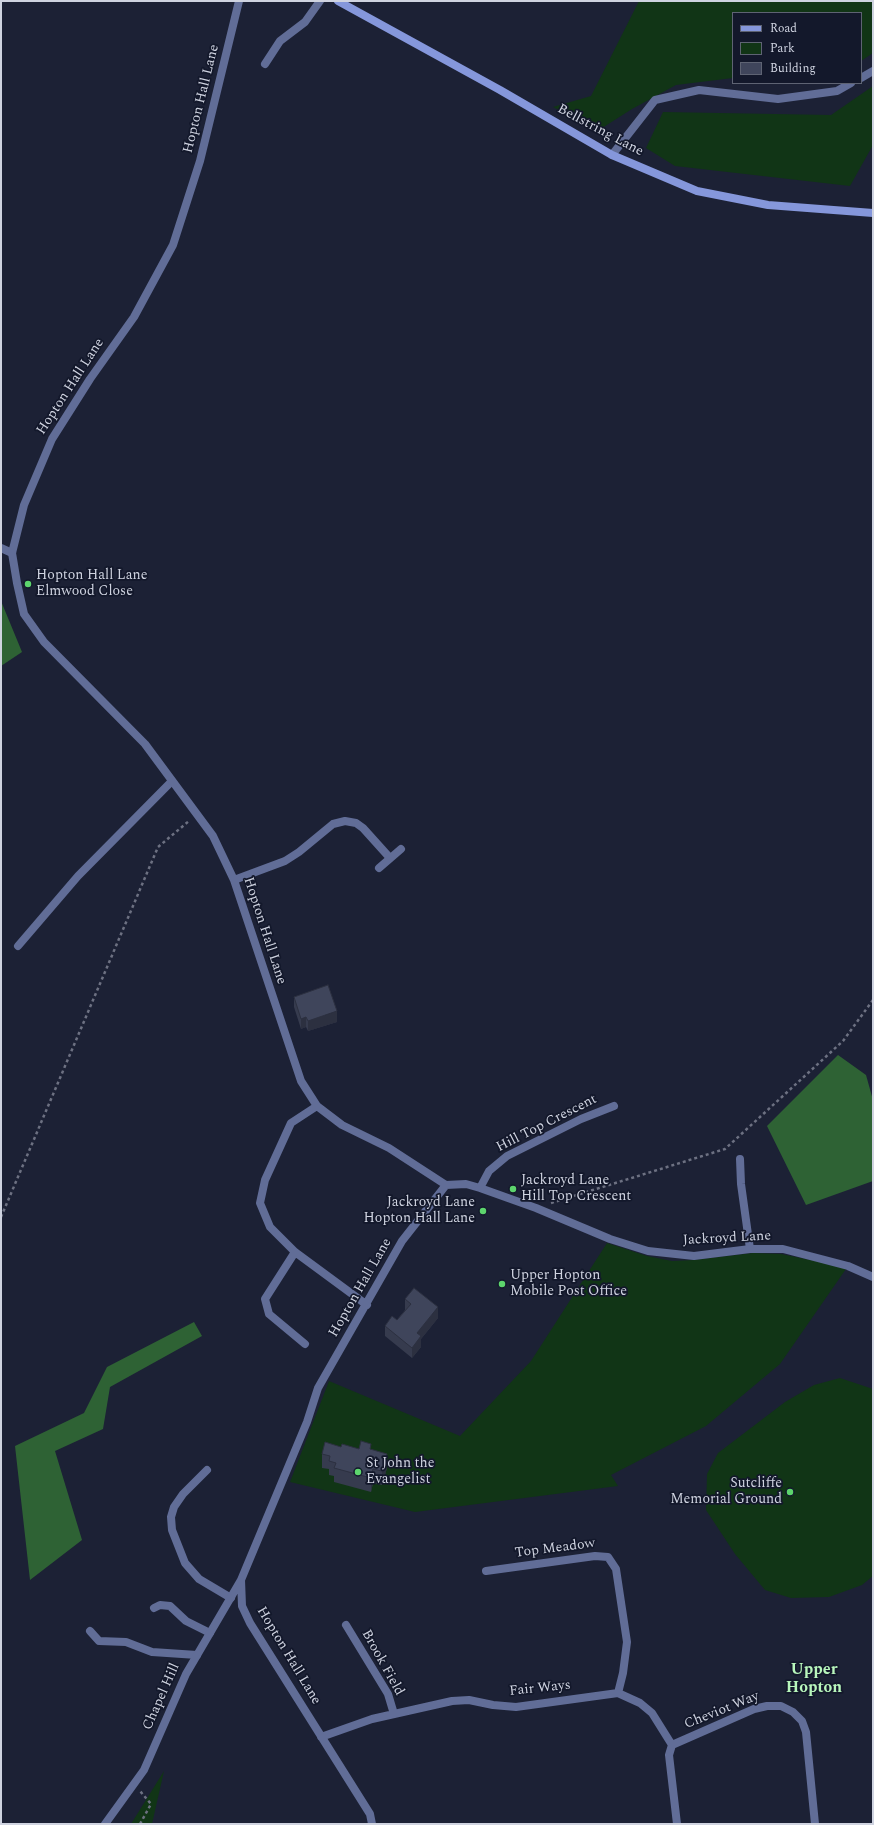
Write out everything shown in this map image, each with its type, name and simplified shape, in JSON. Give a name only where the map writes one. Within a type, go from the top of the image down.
[{"type":"main road","name":"Bellstring Lane","points":[[338,1],[500,90],[612,155],[698,191],[768,205],[873,213]]},
{"type":"street","name":"Hopton Hall Lane","points":[[238,1],[200,161],[173,245],[134,317],[90,379],[52,439],[24,505],[12,553],[16,583],[24,614],[44,642],[145,744],[213,836],[234,880],[301,1081],[317,1106],[342,1125],[389,1148],[446,1185],[402,1241],[367,1305],[318,1388],[307,1422],[241,1580],[242,1606],[250,1623],[370,1814],[372,1824]]},
{"type":"street","points":[[265,64],[280,41],[306,22],[320,1]]},
{"type":"street","points":[[862,77],[873,71]]},
{"type":"street","points":[[612,155],[656,100],[698,90],[778,99],[837,91],[849,84]]},
{"type":"street","points":[[1,548],[12,553]]},
{"type":"street","points":[[18,946],[78,876],[172,780]]},
{"type":"street","points":[[234,880],[284,861],[299,852],[333,824],[346,821],[356,823],[363,828],[390,858]]},
{"type":"street","points":[[379,868],[401,849]]},
{"type":"street","points":[[317,1106],[291,1123],[265,1180],[260,1202],[270,1227],[295,1252],[367,1305]]},
{"type":"street","name":"Hill Top Crescent","points":[[480,1188],[489,1170],[507,1156],[581,1119],[614,1106]]},
{"type":"street","points":[[740,1159],[741,1184],[750,1249]]},
{"type":"street","name":"Jackroyd Lane","points":[[446,1185],[466,1184],[480,1188],[536,1208],[610,1239],[648,1251],[694,1256],[750,1249],[783,1249],[848,1266],[873,1277]]},
{"type":"street","points":[[295,1252],[265,1299],[269,1314],[305,1344]]},
{"type":"street","points":[[207,1470],[183,1494],[174,1507],[171,1517],[172,1530],[185,1563],[199,1579],[231,1598]]},
{"type":"street","name":"Top Meadow","points":[[486,1572],[595,1556],[608,1557],[616,1569],[627,1642],[623,1674],[618,1693]]},
{"type":"street","name":"Chapel Hill","points":[[105,1824],[144,1770],[186,1674],[241,1580]]},
{"type":"street","points":[[154,1608],[160,1605],[170,1606],[186,1621],[210,1633]]},
{"type":"street","name":"Brook Field","points":[[346,1625],[388,1694],[394,1714]]},
{"type":"street","points":[[90,1631],[99,1641],[126,1642],[152,1652],[197,1655]]},
{"type":"street","points":[[618,1693],[640,1703],[652,1713],[672,1745]]},
{"type":"street","name":"Fair Ways","points":[[321,1737],[372,1719],[452,1701],[469,1700],[493,1705],[516,1706],[618,1693]]},
{"type":"street","name":"Cheviot Way","points":[[676,1824],[669,1755],[672,1745],[754,1709],[767,1706],[781,1706],[802,1721],[806,1732],[815,1824]]},
{"type":"path","points":[[1,1217],[158,847],[197,814]]},
{"type":"path","points":[[536,1208],[725,1149],[842,1041],[873,1000]]},
{"type":"path","points":[[134,1783],[150,1804],[140,1824]]},
{"type":"green space","points":[[639,1],[873,1],[873,53],[862,60],[862,12],[732,12],[732,78],[676,85],[632,109],[599,130],[553,107],[591,96]]},
{"type":"green space","points":[[873,86],[873,145],[850,186],[675,166],[646,148],[663,112],[831,115]]},
{"type":"green space","points":[[1,601],[22,652],[1,666]]},
{"type":"green space","points":[[838,1055],[866,1075],[873,1100],[873,1181],[806,1205],[767,1126]]},
{"type":"green space","points":[[607,1243],[647,1256],[672,1261],[753,1253],[781,1254],[846,1269],[780,1364],[706,1426],[611,1475],[618,1486],[415,1512],[290,1482],[329,1381],[460,1436],[531,1361]]},
{"type":"green space","points":[[194,1322],[202,1336],[110,1387],[103,1429],[55,1451],[82,1540],[30,1580],[15,1446],[84,1413],[107,1367]]},
{"type":"green space","name":"Sutcliffe Memorial Ground","points":[[840,1378],[873,1389],[873,1576],[862,1585],[829,1597],[791,1598],[765,1590],[735,1554],[706,1510],[707,1474],[718,1453],[785,1402],[814,1385]]},
{"type":"green space","points":[[164,1771],[152,1824],[131,1824]]},
{"type":"building","points":[[328,985],[337,1011],[308,1021],[306,1017],[301,1019],[294,997]]},
{"type":"building","points":[[414,1288],[438,1307],[417,1333],[421,1336],[412,1348],[385,1326],[392,1316],[397,1320],[411,1304],[405,1299]]},
{"type":"building","points":[[361,1441],[371,1444],[370,1449],[387,1454],[382,1471],[373,1469],[371,1478],[334,1468],[336,1463],[329,1461],[330,1456],[322,1454],[325,1442],[341,1447],[342,1444],[359,1449]]},
{"type":"place","name":"Hopton Hall Lane Elmwood Close","points":[[28,584]]},
{"type":"place","name":"Jackroyd Lane Hill Top Crescent","points":[[513,1189]]},
{"type":"place","name":"Jackroyd Lane Hopton Hall Lane","points":[[483,1211]]},
{"type":"place","name":"Upper Hopton Mobile Post Office","points":[[502,1284]]},
{"type":"place","name":"St John the Evangelist","points":[[358,1472]]},
{"type":"place","name":"Sutcliffe Memorial Ground","points":[[790,1492]]},
{"type":"district","name":"Upper Hopton","points":[[814,1680]]}]
